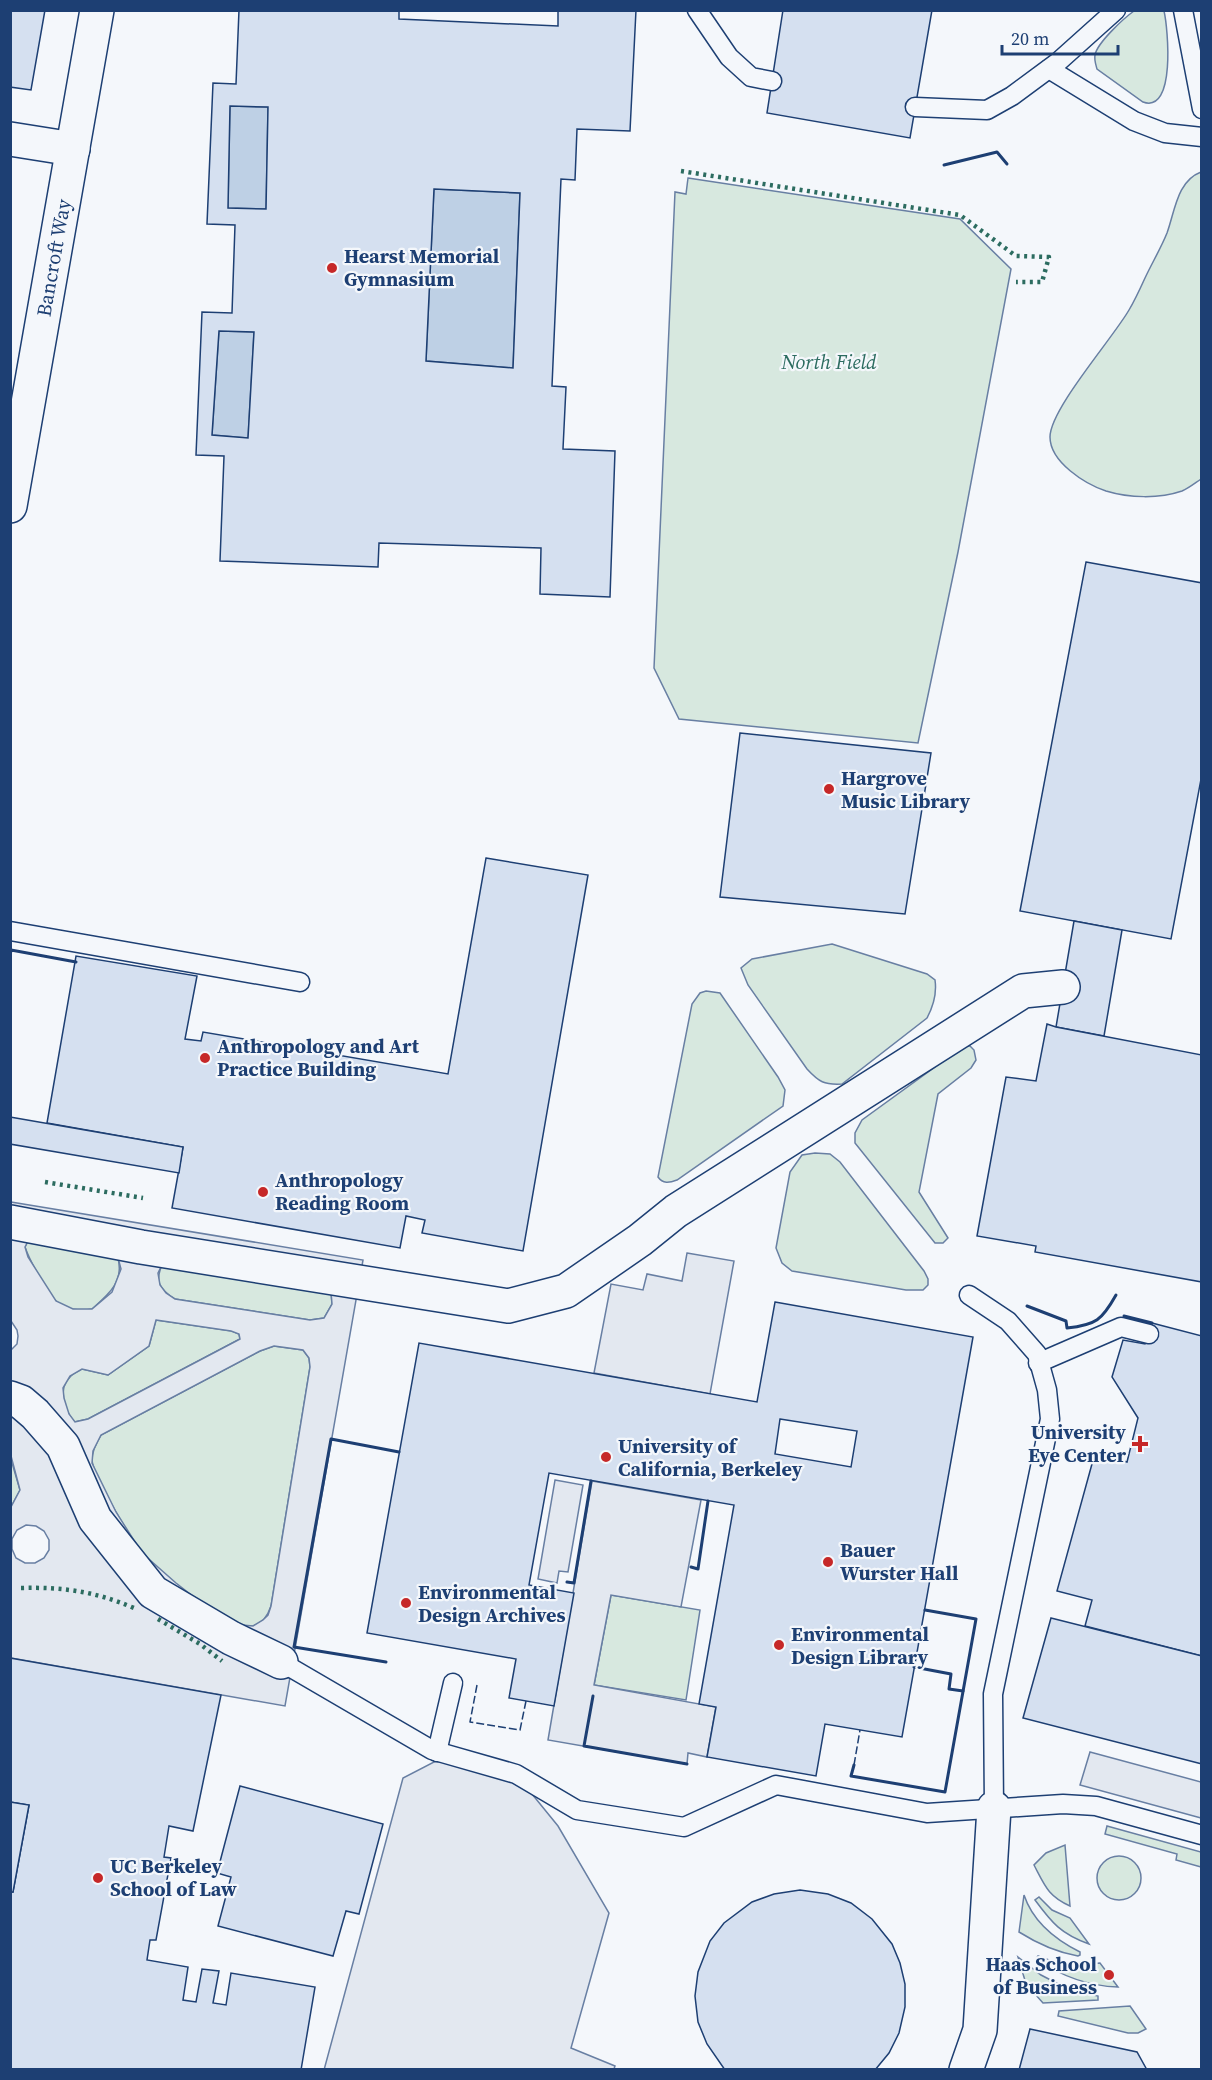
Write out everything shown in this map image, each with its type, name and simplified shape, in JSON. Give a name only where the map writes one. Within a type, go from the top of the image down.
[{"type":"street","name":"Bancroft Way","points":[[10,506],[97,10]]},
{"type":"street","points":[[10,139],[73,149]]},
{"type":"street","points":[[10,1222],[152,1248],[508,1306],[566,1291],[640,1240],[676,1211],[1023,991],[1062,987]]},
{"type":"street","points":[[10,1398],[21,1402],[35,1414],[63,1446],[95,1519],[153,1592],[231,1638],[281,1662]]},
{"type":"street","points":[[966,2070],[980,2030],[994,1808]]},
{"type":"lane","points":[[697,10],[729,57],[751,77],[772,81]]},
{"type":"lane","points":[[915,107],[987,110],[1012,96],[1049,69],[1116,10]]},
{"type":"lane","points":[[1183,10],[1202,109]]},
{"type":"lane","points":[[1049,69],[1134,121],[1165,133],[1202,137]]},
{"type":"lane","points":[[10,931],[300,982]]},
{"type":"lane","points":[[969,1295],[1008,1321],[1037,1354],[1047,1390],[1050,1419],[993,1694],[994,1808]]},
{"type":"lane","points":[[1038,1363],[1121,1327],[1149,1334]]},
{"type":"lane","points":[[281,1662],[437,1752],[516,1774],[577,1810],[684,1827],[776,1785],[927,1813],[1063,1804],[1096,1806],[1202,1834]]},
{"type":"lane","points":[[437,1752],[453,1683]]},
{"type":"green space","points":[[1134,11],[1164,11],[1168,50],[1167,67],[1161,95],[1154,102],[1143,102],[1097,69],[1095,62],[1095,55],[1101,44]]},
{"type":"green space","points":[[1201,172],[1201,479],[1190,487],[1173,494],[1134,496],[1106,491],[1088,483],[1062,463],[1052,446],[1050,437],[1053,425],[1071,392],[1129,310],[1165,239],[1182,189],[1193,176]]},
{"type":"green space","name":"North Field","points":[[688,178],[960,219],[1011,269],[958,552],[918,743],[679,719],[654,668],[675,192],[686,194]]},
{"type":"green space","points":[[832,944],[927,974],[935,980],[936,985],[927,1018],[842,1084],[822,1082],[807,1069],[748,985],[741,968],[752,959]]},
{"type":"green space","points":[[706,991],[720,993],[778,1077],[785,1090],[783,1106],[677,1180],[664,1182],[658,1177],[692,1004],[700,993]]},
{"type":"green space","points":[[964,1046],[970,1046],[974,1050],[976,1060],[971,1068],[938,1094],[919,1192],[948,1238],[943,1243],[935,1243],[855,1143],[855,1133],[862,1120]]},
{"type":"green space","points":[[830,1154],[840,1162],[924,1271],[928,1285],[923,1290],[906,1290],[792,1271],[782,1263],[776,1248],[790,1172],[802,1155]]},
{"type":"green space","points":[[28,1241],[118,1258],[117,1281],[109,1293],[92,1309],[68,1308],[52,1297],[39,1276],[25,1247]]},
{"type":"green space","points":[[163,1263],[331,1292],[332,1304],[324,1318],[310,1320],[175,1299],[165,1292],[160,1284],[159,1275]]},
{"type":"green space","points":[[156,1320],[232,1331],[239,1334],[240,1339],[88,1419],[74,1422],[64,1400],[66,1382],[82,1369],[108,1375],[149,1346]]},
{"type":"green space","points":[[274,1346],[303,1350],[309,1358],[310,1367],[271,1606],[259,1623],[253,1626],[242,1625],[227,1619],[195,1599],[143,1554],[122,1523],[106,1493],[94,1468],[92,1457],[101,1435],[260,1351]]},
{"type":"green space","points":[[10,1456],[20,1490],[11,1507],[10,1507]]},
{"type":"green space","points":[[611,1595],[700,1610],[686,1700],[594,1685]]},
{"type":"green space","points":[[1107,1826],[1201,1852],[1201,1867],[1176,1860],[1177,1854],[1105,1834]]},
{"type":"green space","points":[[1065,1845],[1070,1906],[1052,1894],[1044,1885],[1034,1865],[1046,1853]]},
{"type":"green space","points":[[1119,1856],[1135,1862],[1141,1878],[1135,1894],[1119,1900],[1103,1894],[1097,1878],[1103,1862]]},
{"type":"green space","points":[[1024,1895],[1039,1922],[1062,1942],[1080,1952],[1080,1955],[1054,1950],[1019,1932]]},
{"type":"green space","points":[[1039,1897],[1052,1910],[1070,1918],[1089,1944],[1058,1927],[1035,1900]]},
{"type":"green space","points":[[1038,1956],[1069,1964],[1100,1963],[1118,1987],[1096,1985],[1075,1979],[1045,1965],[1036,1959]]},
{"type":"green space","points":[[1018,1957],[1041,1975],[1070,1990],[1098,1996],[1098,2000],[1043,2003],[1026,1984]]},
{"type":"green space","points":[[1130,2006],[1146,2029],[1138,2033],[1128,2033],[1058,2016],[1059,2011]]},
{"type":"shaded area","points":[[11,1202],[363,1260],[285,1706],[11,1658],[11,1507],[20,1490],[11,1456],[11,1350],[17,1344],[18,1336],[11,1321]],"holes":[[[28,1241],[118,1258],[121,1269],[112,1292],[92,1309],[73,1309],[56,1301],[28,1257],[25,1247]],[[163,1263],[331,1292],[332,1304],[324,1318],[310,1320],[175,1299],[160,1285],[158,1273]],[[156,1320],[231,1331],[239,1334],[240,1339],[88,1419],[75,1422],[69,1414],[64,1398],[63,1388],[70,1376],[82,1369],[108,1375],[149,1346]],[[274,1346],[303,1350],[309,1358],[310,1367],[271,1606],[268,1615],[263,1620],[253,1626],[227,1620],[176,1583],[142,1553],[116,1512],[92,1463],[93,1451],[101,1435],[260,1351]],[[26,1525],[36,1526],[44,1531],[49,1540],[49,1550],[44,1558],[35,1563],[25,1563],[16,1558],[12,1549],[12,1539],[17,1530]]]},
{"type":"shaded area","points":[[687,1253],[734,1261],[710,1394],[594,1373],[611,1284],[643,1290],[647,1274],[682,1281]]},
{"type":"shaded area","points":[[555,1480],[583,1485],[568,1572],[559,1571],[557,1583],[538,1579]]},
{"type":"shaded area","points":[[592,1481],[701,1500],[681,1607],[611,1595],[594,1685],[716,1707],[707,1757],[688,1753],[687,1764],[548,1740]]},
{"type":"shaded area","points":[[459,1749],[510,1767],[558,1826],[609,1913],[571,2048],[615,2066],[614,2069],[324,2070],[403,1778]]},
{"type":"shaded area","points":[[1090,1752],[1201,1782],[1201,1818],[1080,1785]]},
{"type":"water","points":[[230,106],[268,107],[266,209],[228,208]]},
{"type":"water","points":[[434,189],[520,193],[513,368],[426,361]]},
{"type":"water","points":[[219,331],[254,332],[248,438],[212,435]]},
{"type":"building","points":[[10,10],[45,10],[31,90],[10,87]]},
{"type":"building","name":"Hearst Memorial Gymnasium","points":[[239,10],[399,10],[399,19],[558,26],[558,10],[636,10],[630,131],[577,129],[575,180],[561,179],[552,386],[566,387],[563,449],[615,451],[610,597],[540,594],[541,548],[379,543],[378,567],[220,561],[224,456],[196,455],[202,312],[232,313],[235,225],[207,224],[213,83],[236,84]],"holes":[[[230,106],[268,107],[266,209],[228,208]],[[434,189],[520,193],[513,368],[426,361]],[[219,331],[254,332],[248,438],[212,435]]]},
{"type":"building","points":[[783,10],[932,10],[910,138],[767,113]]},
{"type":"building","points":[[1086,562],[1202,583],[1202,774],[1171,939],[1020,911]]},
{"type":"building","name":"Hargrove Music Library","points":[[740,733],[931,753],[905,914],[720,897]]},
{"type":"building","name":"Anthropology and Art Practice Building","points":[[486,858],[588,875],[523,1251],[422,1233],[425,1220],[406,1216],[400,1248],[172,1208],[183,1147],[47,1123],[76,956],[197,976],[185,1039],[201,1041],[203,1032],[448,1074]]},
{"type":"building","points":[[1074,921],[1122,930],[1104,1036],[1056,1027]]},
{"type":"building","points":[[1047,1024],[1202,1055],[1202,1282],[1035,1252],[1036,1246],[977,1236],[1006,1077],[1036,1081]]},
{"type":"building","points":[[10,1117],[183,1147],[179,1173],[10,1144]]},
{"type":"building","name":"Bauer Wurster Hall","points":[[775,1302],[973,1337],[902,1737],[825,1724],[816,1776],[707,1757],[716,1707],[699,1704],[734,1505],[549,1473],[529,1585],[574,1593],[554,1706],[509,1698],[516,1659],[367,1633],[419,1343],[757,1402]],"holes":[[[780,1419],[857,1431],[851,1467],[775,1454]]]},
{"type":"building","points":[[1152,1323],[1202,1336],[1202,1656],[1085,1626],[1092,1600],[1057,1591],[1095,1453],[1127,1462],[1138,1418],[1112,1377],[1123,1340],[1145,1344]]},
{"type":"building","points":[[1051,1618],[1202,1656],[1202,1764],[1023,1718]]},
{"type":"building","name":"UC Berkeley School of Law","points":[[10,1658],[221,1695],[193,1831],[169,1826],[164,1857],[171,1858],[156,1940],[150,1940],[147,1960],[188,1967],[183,2000],[196,2002],[202,1969],[219,1971],[213,2003],[226,2005],[231,1973],[315,1987],[301,2070],[10,2070],[10,1892],[13,1892],[29,1805],[10,1802]]},
{"type":"building","points":[[240,1786],[383,1824],[359,1914],[346,1911],[333,1956],[218,1926],[231,1877],[217,1873]]},
{"type":"building","points":[[10,1802],[29,1805],[13,1892],[10,1892]]},
{"type":"building","points":[[800,1890],[828,1894],[851,1903],[872,1919],[892,1944],[905,1984],[905,2007],[899,2033],[889,2053],[875,2070],[725,2070],[707,2044],[698,2022],[695,1996],[698,1972],[710,1941],[724,1923],[752,1902],[774,1894]]},
{"type":"building","points":[[1030,2029],[1137,2052],[1147,2070],[1019,2070]]},
{"type":"hedge","points":[[681,171],[960,215],[1016,256],[1049,257],[1042,282],[1016,282]]},
{"type":"hedge","points":[[45,1182],[143,1198]]},
{"type":"hedge","points":[[21,1588],[78,1591],[134,1608]]},
{"type":"hedge","points":[[158,1619],[200,1644],[222,1661]]},
{"type":"fence","points":[[477,1685],[470,1722],[520,1730],[526,1701]]},
{"type":"fence","points":[[854,1765],[860,1730]]},
{"type":"wall","points":[[944,165],[997,152],[1007,164]]},
{"type":"wall","points":[[10,956],[11,950],[76,962]]},
{"type":"wall","points":[[1027,1306],[1066,1321],[1067,1328],[1097,1320],[1107,1310],[1116,1295]]},
{"type":"wall","points":[[1124,1316],[1152,1323]]},
{"type":"wall","points":[[386,1662],[294,1647],[331,1439],[399,1452]]},
{"type":"wall","points":[[567,1582],[574,1583],[591,1481]]},
{"type":"wall","points":[[691,1567],[698,1569],[708,1501]]},
{"type":"wall","points":[[854,1765],[851,1776],[945,1792],[976,1619],[925,1610]]},
{"type":"wall","points":[[914,1667],[951,1674],[949,1689],[963,1691]]},
{"type":"wall","points":[[593,1696],[584,1746],[687,1764]]},
{"type":"place","name":"Hearst Memorial Gymnasium","points":[[332,268]]},
{"type":"place","name":"Hargrove Music Library","points":[[829,789]]},
{"type":"place","name":"Anthropology and Art Practice Building","points":[[205,1058]]},
{"type":"place","name":"Anthropology Reading Room","points":[[263,1192]]},
{"type":"place","name":"University Eye Center","points":[[1140,1444]]},
{"type":"place","name":"University of California, Berkeley","points":[[606,1457]]},
{"type":"place","name":"Bauer Wurster Hall","points":[[828,1562]]},
{"type":"place","name":"Environmental Design Archives","points":[[406,1603]]},
{"type":"place","name":"Environmental Design Library","points":[[779,1645]]},
{"type":"place","name":"UC Berkeley School of Law","points":[[98,1878]]},
{"type":"place","name":"Haas School of Business","points":[[1109,1975]]}]
